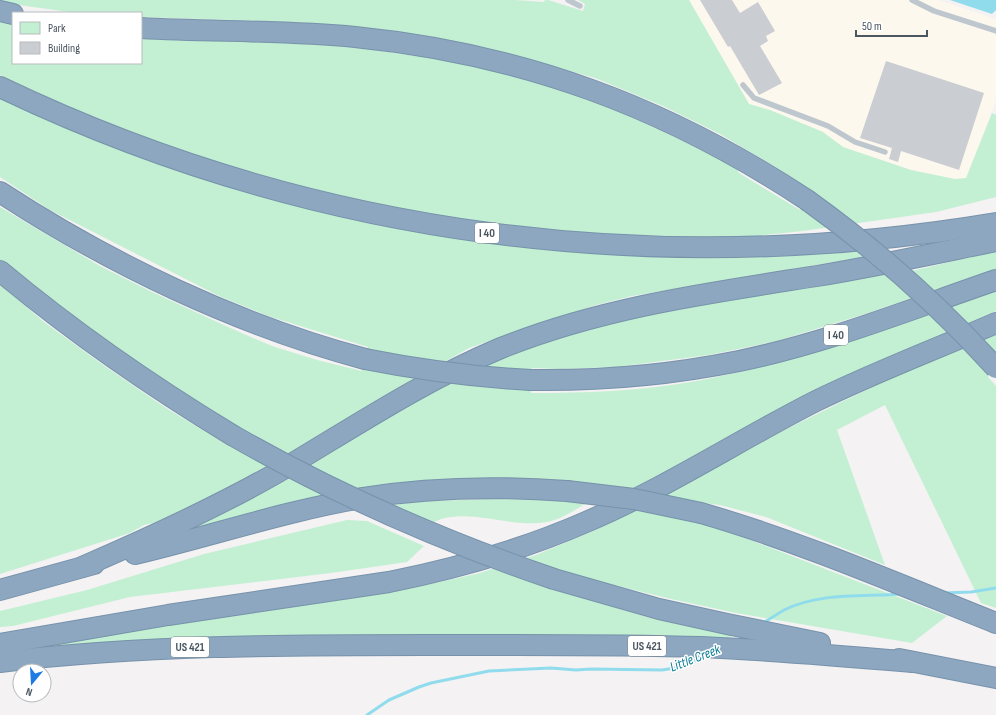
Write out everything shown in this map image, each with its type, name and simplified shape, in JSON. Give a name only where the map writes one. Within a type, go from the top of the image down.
[{"type":"highway","points":[[0,11],[12,14]]},
{"type":"highway","points":[[142,28],[287,32],[355,37],[424,46],[492,59],[591,89],[655,115],[717,146],[777,180],[807,200],[855,235],[902,274],[952,321],[996,368]]},
{"type":"highway","name":"I 40","points":[[0,87],[121,140],[219,174],[318,201],[369,213],[477,232],[623,246],[726,248],[829,244],[880,239],[996,223]]},
{"type":"highway","name":"I 40","points":[[0,192],[101,251],[193,297],[274,331],[365,359],[451,374],[531,380],[603,380],[685,371],[740,361],[800,346],[840,334],[996,280]]},
{"type":"highway","points":[[82,567],[166,530],[237,494],[274,474],[362,420],[440,376],[501,348],[540,334],[599,315],[660,302],[870,266],[996,241]]},
{"type":"highway","points":[[0,271],[105,353],[162,392],[232,435],[300,473],[395,519],[459,545],[554,579],[632,602],[692,617],[912,662]]},
{"type":"highway","points":[[0,644],[153,617],[376,584],[424,575],[490,558],[556,535],[593,519],[650,491],[817,401],[863,379],[996,323]]},
{"type":"highway","points":[[0,590],[82,567],[196,539],[295,512],[362,498],[397,493],[500,487],[567,491],[634,499],[701,513],[736,523],[805,548],[996,623]]},
{"type":"highway","name":"US 421","points":[[0,662],[121,650],[180,647],[276,645],[671,646],[762,650],[912,662],[996,678]]},
{"type":"lane","points":[[568,0],[580,6]]},
{"type":"lane","points":[[912,0],[934,11],[996,31]]},
{"type":"lane","points":[[743,85],[754,98],[828,126],[855,142],[885,152]]},
{"type":"shaded area","points":[[689,0],[938,0],[996,19],[996,101],[966,178],[955,179],[911,170],[843,147],[823,132],[770,110],[749,104]]},
{"type":"green space","points":[[0,0],[515,0],[544,2],[545,0],[548,0],[583,11],[585,4],[578,0],[689,0],[749,104],[770,110],[823,132],[843,147],[911,170],[955,179],[966,178],[992,113],[996,115],[996,197],[936,212],[803,231],[736,238],[602,234],[472,222],[375,204],[294,185],[187,153],[107,124],[4,78],[0,75],[0,18],[12,20],[12,64],[142,64],[142,38],[320,44],[415,56],[416,52],[546,84],[629,116],[735,167],[739,173],[800,210],[813,192],[772,165],[720,134],[663,106],[595,78],[487,48],[363,30],[267,21],[142,17],[142,12],[69,12],[12,4]]},
{"type":"green space","points":[[0,95],[347,216],[427,234],[502,244],[801,253],[888,251],[846,260],[632,296],[596,305],[469,348],[372,403],[309,442],[206,501],[162,521],[144,525],[130,533],[0,574],[0,284],[44,322],[166,408],[226,444],[236,429],[101,342],[0,263],[0,207],[100,266],[152,292],[272,346],[317,360],[362,371],[368,347],[271,317],[219,296],[50,210],[0,177]]},
{"type":"green space","points":[[996,251],[996,269],[868,313],[777,341],[709,355],[616,367],[561,369],[532,368],[531,393],[611,391],[652,388],[691,382],[769,365],[807,354],[996,290],[996,311],[860,371],[639,489],[568,481],[464,478],[357,490],[196,529],[193,525],[482,363],[559,334],[663,308],[850,278],[916,270]]},
{"type":"green space","points":[[996,332],[996,370],[988,377],[996,386],[996,608],[981,603],[885,405],[837,430],[885,565],[766,517],[720,505],[703,503],[699,520],[947,616],[912,643],[736,613],[671,599],[557,571],[552,588],[647,617],[731,635],[731,638],[727,640],[9,654],[35,646],[126,631],[372,595],[480,573],[536,555],[629,514],[764,440],[870,388],[878,382]]},
{"type":"green space","points":[[489,499],[566,500],[588,502],[558,519],[534,523],[509,522],[458,516],[445,518],[430,523],[390,506],[427,501]]},
{"type":"green space","points":[[347,520],[367,521],[424,546],[407,562],[331,573],[130,597],[13,626],[0,627],[0,611],[87,590],[204,554]]},
{"type":"water","points":[[950,0],[996,0],[996,10],[992,14]]},
{"type":"building","points":[[700,0],[732,0],[740,13],[758,2],[775,31],[766,36],[768,41],[760,46],[782,83],[759,95],[730,46],[728,47]]},
{"type":"building","points":[[886,61],[984,93],[959,170],[901,151],[898,162],[889,159],[892,148],[860,138]]},
{"type":"waterway","name":"Little Creek","points":[[943,593],[971,592],[996,588]]},
{"type":"waterway","name":"Little Creek","points":[[763,623],[784,610],[813,600],[842,596],[902,594]]},
{"type":"waterway","name":"Little Creek","points":[[367,715],[389,700],[419,687],[431,683],[489,671],[551,668],[576,670],[662,670],[675,668],[707,655]]}]
